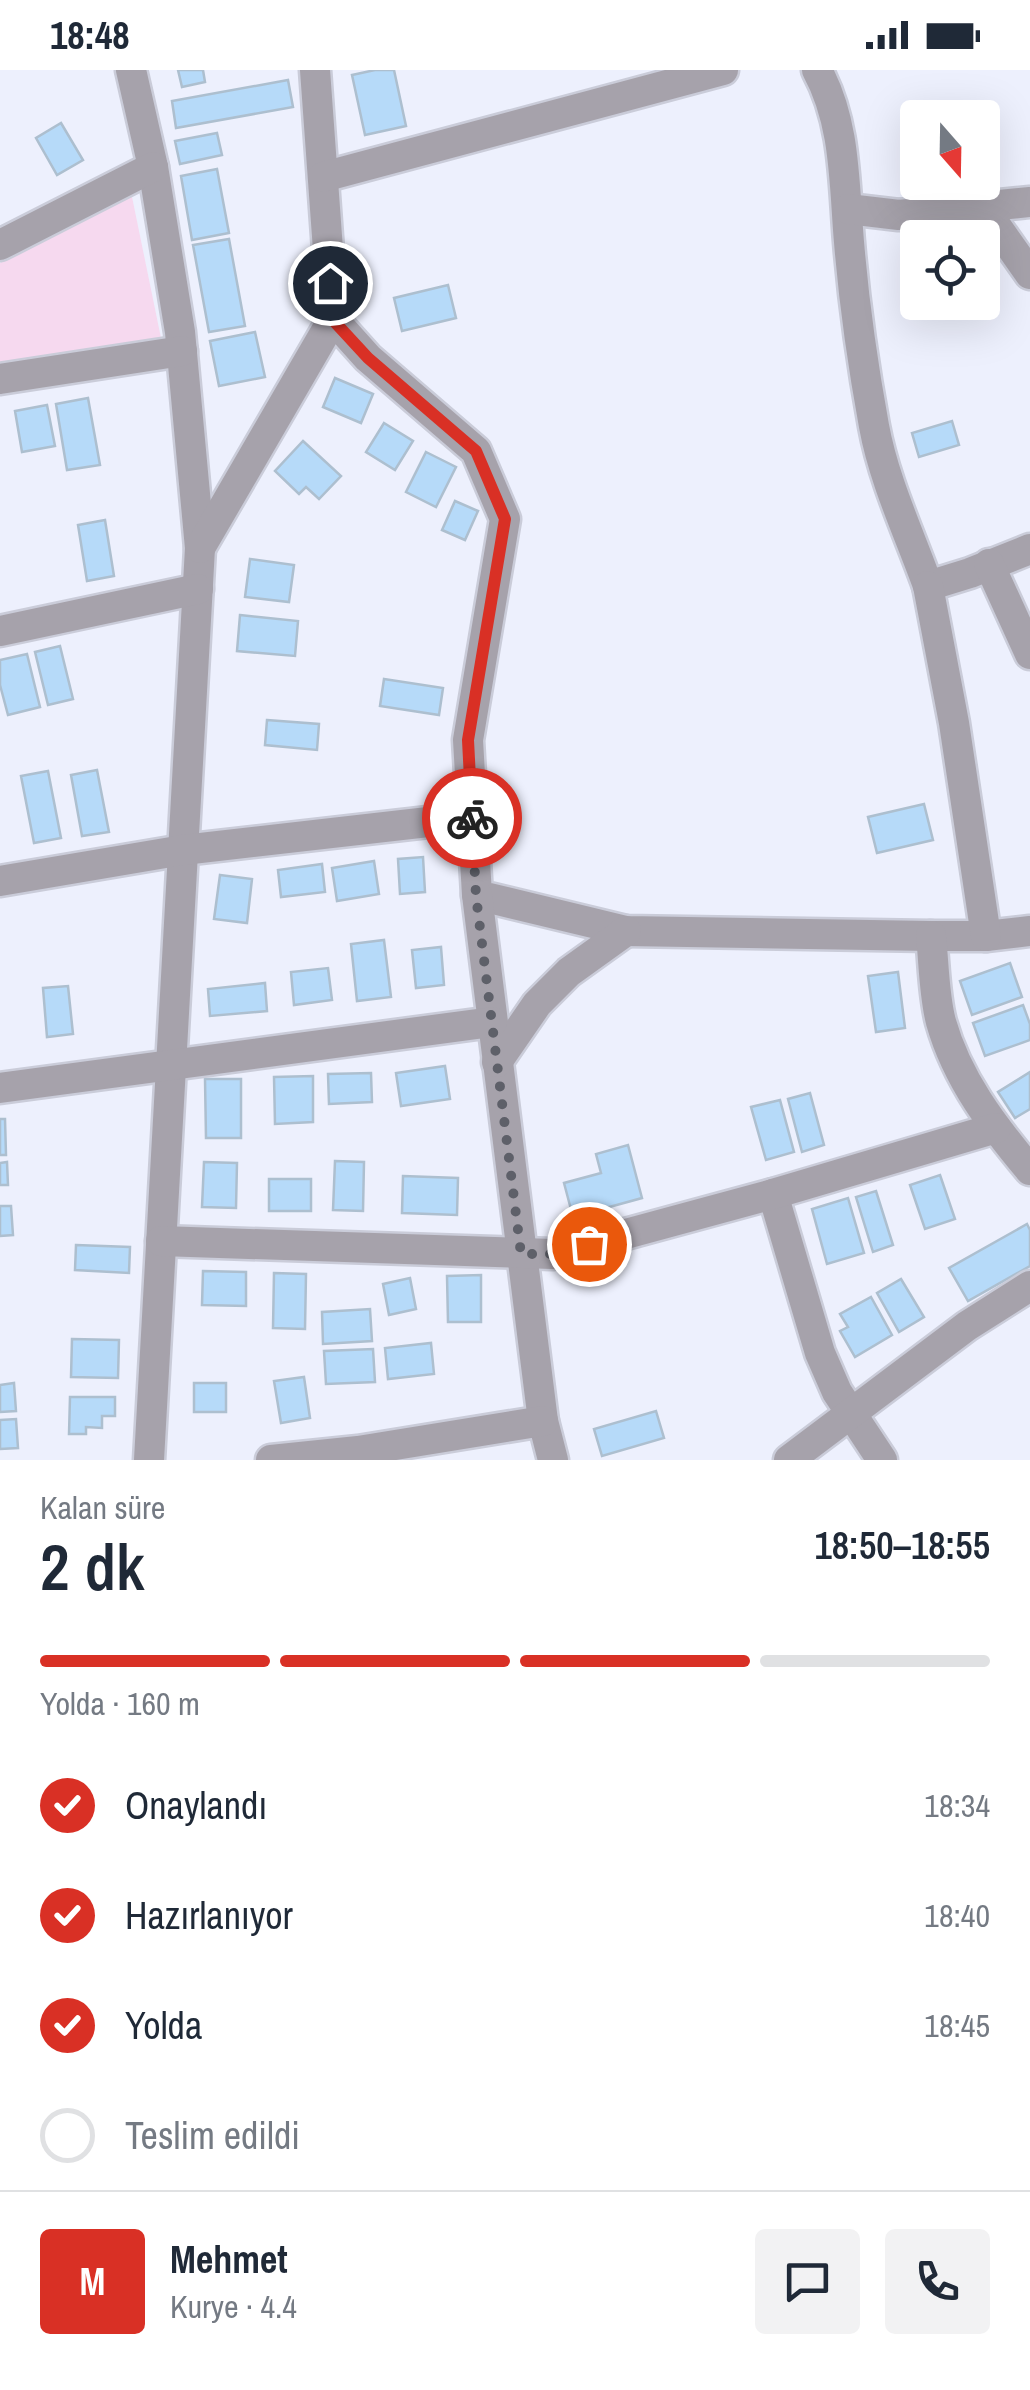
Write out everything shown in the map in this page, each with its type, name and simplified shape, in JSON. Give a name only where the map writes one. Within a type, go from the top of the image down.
[{"type":"street","points":[[131,70],[153,168],[182,351],[200,548],[149,1460]]},
{"type":"street","points":[[200,548],[332,319],[315,70]]},
{"type":"street","points":[[323,177],[722,70]]},
{"type":"street","points":[[817,70],[838,126],[874,428],[895,504],[928,586],[954,724],[986,936]]},
{"type":"street","points":[[0,245],[153,168]]},
{"type":"street","points":[[848,209],[899,215],[1030,202]]},
{"type":"street","points":[[982,206],[1030,274]]},
{"type":"street","points":[[332,319],[368,358],[476,451],[505,519],[468,740],[476,896],[543,1421],[553,1460]]},
{"type":"street","points":[[0,379],[182,351]]},
{"type":"street","points":[[928,586],[1030,549]]},
{"type":"street","points":[[989,564],[1030,654]]},
{"type":"street","points":[[0,631],[198,589]]},
{"type":"street","points":[[0,881],[183,850],[472,818]]},
{"type":"street","points":[[476,896],[626,931],[931,936],[1030,931]]},
{"type":"street","points":[[497,1062],[537,1004],[569,972],[626,931]]},
{"type":"street","points":[[931,936],[941,1022],[970,1090],[1030,1170]]},
{"type":"street","points":[[0,1088],[492,1022]]},
{"type":"street","points":[[161,1241],[552,1254],[996,1128]]},
{"type":"street","points":[[773,1194],[820,1354],[850,1414],[882,1460]]},
{"type":"street","points":[[789,1460],[967,1326],[1030,1286]]},
{"type":"street","points":[[271,1460],[358,1455],[543,1421]]},
{"type":"shaded area","points":[[131,192],[161,338],[0,371],[0,263]]},
{"type":"building","points":[[178,70],[203,70],[205,82],[182,87]]},
{"type":"building","points":[[394,70],[406,126],[365,135],[352,75]]},
{"type":"building","points":[[288,80],[293,107],[176,128],[172,101]]},
{"type":"building","points":[[61,123],[83,160],[57,175],[36,138]]},
{"type":"building","points":[[217,133],[222,155],[180,164],[175,141]]},
{"type":"building","points":[[217,169],[229,233],[192,240],[181,176]]},
{"type":"building","points":[[229,239],[245,326],[209,332],[193,245]]},
{"type":"building","points":[[448,285],[456,318],[402,331],[394,298]]},
{"type":"building","points":[[255,332],[265,377],[219,386],[210,341]]},
{"type":"building","points":[[335,378],[373,394],[361,423],[323,407]]},
{"type":"building","points":[[88,398],[100,465],[67,470],[56,404]]},
{"type":"building","points":[[47,405],[55,446],[22,452],[15,411]]},
{"type":"building","points":[[952,421],[959,445],[919,457],[912,433]]},
{"type":"building","points":[[384,423],[413,441],[395,470],[366,452]]},
{"type":"building","points":[[303,441],[341,476],[319,499],[306,487],[299,494],[275,471]]},
{"type":"building","points":[[426,452],[456,467],[436,507],[406,492]]},
{"type":"building","points":[[455,501],[478,511],[465,540],[442,530]]},
{"type":"building","points":[[105,520],[114,576],[87,581],[78,525]]},
{"type":"building","points":[[250,559],[294,565],[289,602],[245,597]]},
{"type":"building","points":[[240,615],[298,621],[295,656],[237,651]]},
{"type":"building","points":[[60,646],[73,699],[48,705],[35,652]]},
{"type":"building","points":[[27,654],[40,707],[8,715],[0,685],[0,660]]},
{"type":"building","points":[[384,679],[443,688],[439,715],[380,706]]},
{"type":"building","points":[[267,720],[319,724],[317,750],[265,745]]},
{"type":"building","points":[[97,770],[109,832],[82,836],[71,775]]},
{"type":"building","points":[[48,771],[61,838],[34,843],[21,776]]},
{"type":"building","points":[[924,804],[933,840],[877,853],[868,817]]},
{"type":"building","points":[[423,857],[425,892],[400,894],[398,859]]},
{"type":"building","points":[[374,861],[379,894],[337,901],[332,868]]},
{"type":"building","points":[[322,864],[325,892],[281,897],[278,870]]},
{"type":"building","points":[[220,875],[252,879],[247,923],[214,919]]},
{"type":"building","points":[[384,940],[391,997],[357,1001],[351,944]]},
{"type":"building","points":[[441,947],[444,985],[416,988],[412,950]]},
{"type":"building","points":[[1010,963],[1022,997],[972,1015],[960,981]]},
{"type":"building","points":[[328,968],[332,1000],[294,1005],[291,972]]},
{"type":"building","points":[[898,972],[905,1028],[876,1032],[868,976]]},
{"type":"building","points":[[265,983],[267,1011],[210,1016],[208,989]]},
{"type":"building","points":[[68,986],[73,1034],[47,1037],[43,988]]},
{"type":"building","points":[[1023,1005],[1030,1024],[1030,1040],[985,1056],[973,1023]]},
{"type":"building","points":[[445,1066],[450,1099],[401,1106],[396,1073]]},
{"type":"building","points":[[1030,1072],[1030,1109],[1015,1118],[998,1092]]},
{"type":"building","points":[[371,1073],[372,1102],[329,1104],[328,1074]]},
{"type":"building","points":[[313,1076],[313,1122],[275,1124],[274,1077]]},
{"type":"building","points":[[205,1079],[241,1079],[241,1138],[206,1138]]},
{"type":"building","points":[[810,1093],[824,1145],[802,1152],[788,1099]]},
{"type":"building","points":[[780,1100],[794,1152],[766,1160],[751,1107]]},
{"type":"building","points":[[0,1119],[5,1119],[6,1155],[0,1155]]},
{"type":"building","points":[[628,1145],[642,1198],[573,1217],[564,1183],[601,1173],[596,1154]]},
{"type":"building","points":[[335,1161],[364,1162],[363,1211],[333,1210]]},
{"type":"building","points":[[7,1162],[8,1185],[0,1185],[0,1163]]},
{"type":"building","points":[[204,1162],[237,1163],[236,1208],[202,1207]]},
{"type":"building","points":[[940,1175],[955,1219],[925,1229],[910,1185]]},
{"type":"building","points":[[403,1176],[458,1178],[457,1215],[402,1213]]},
{"type":"building","points":[[269,1179],[311,1179],[311,1211],[269,1211]]},
{"type":"building","points":[[876,1191],[893,1245],[873,1252],[856,1197]]},
{"type":"building","points":[[848,1198],[864,1253],[827,1264],[812,1209]]},
{"type":"building","points":[[0,1206],[11,1206],[13,1235],[0,1236]]},
{"type":"building","points":[[1027,1224],[1030,1266],[968,1301],[949,1268]]},
{"type":"building","points":[[76,1245],[130,1247],[129,1273],[75,1270]]},
{"type":"building","points":[[203,1271],[246,1272],[246,1306],[202,1305]]},
{"type":"building","points":[[274,1273],[306,1274],[305,1329],[273,1328]]},
{"type":"building","points":[[481,1275],[481,1322],[448,1322],[447,1276]]},
{"type":"building","points":[[410,1278],[416,1309],[389,1315],[383,1284]]},
{"type":"building","points":[[901,1279],[924,1317],[899,1332],[877,1293]]},
{"type":"building","points":[[871,1297],[892,1335],[855,1357],[840,1331],[848,1327],[840,1314]]},
{"type":"building","points":[[370,1309],[372,1341],[323,1344],[322,1312]]},
{"type":"building","points":[[72,1339],[119,1340],[118,1378],[71,1377]]},
{"type":"building","points":[[431,1343],[434,1374],[388,1379],[385,1348]]},
{"type":"building","points":[[373,1349],[375,1382],[326,1384],[324,1351]]},
{"type":"building","points":[[304,1377],[310,1418],[281,1423],[274,1381]]},
{"type":"building","points":[[14,1383],[16,1411],[0,1412],[0,1385]]},
{"type":"building","points":[[194,1383],[226,1383],[226,1412],[194,1412]]},
{"type":"building","points":[[70,1397],[115,1397],[115,1416],[102,1416],[102,1428],[86,1427],[86,1434],[69,1434]]},
{"type":"building","points":[[656,1411],[664,1438],[602,1456],[594,1429]]},
{"type":"building","points":[[16,1419],[18,1448],[0,1449],[0,1420]]},
{"type":"way so far","points":[[472,818],[476,896],[521,1254],[552,1254],[589,1244]]},
{"type":"route","points":[[330,283],[332,319],[368,358],[476,451],[505,519],[468,740],[472,818]]}]
